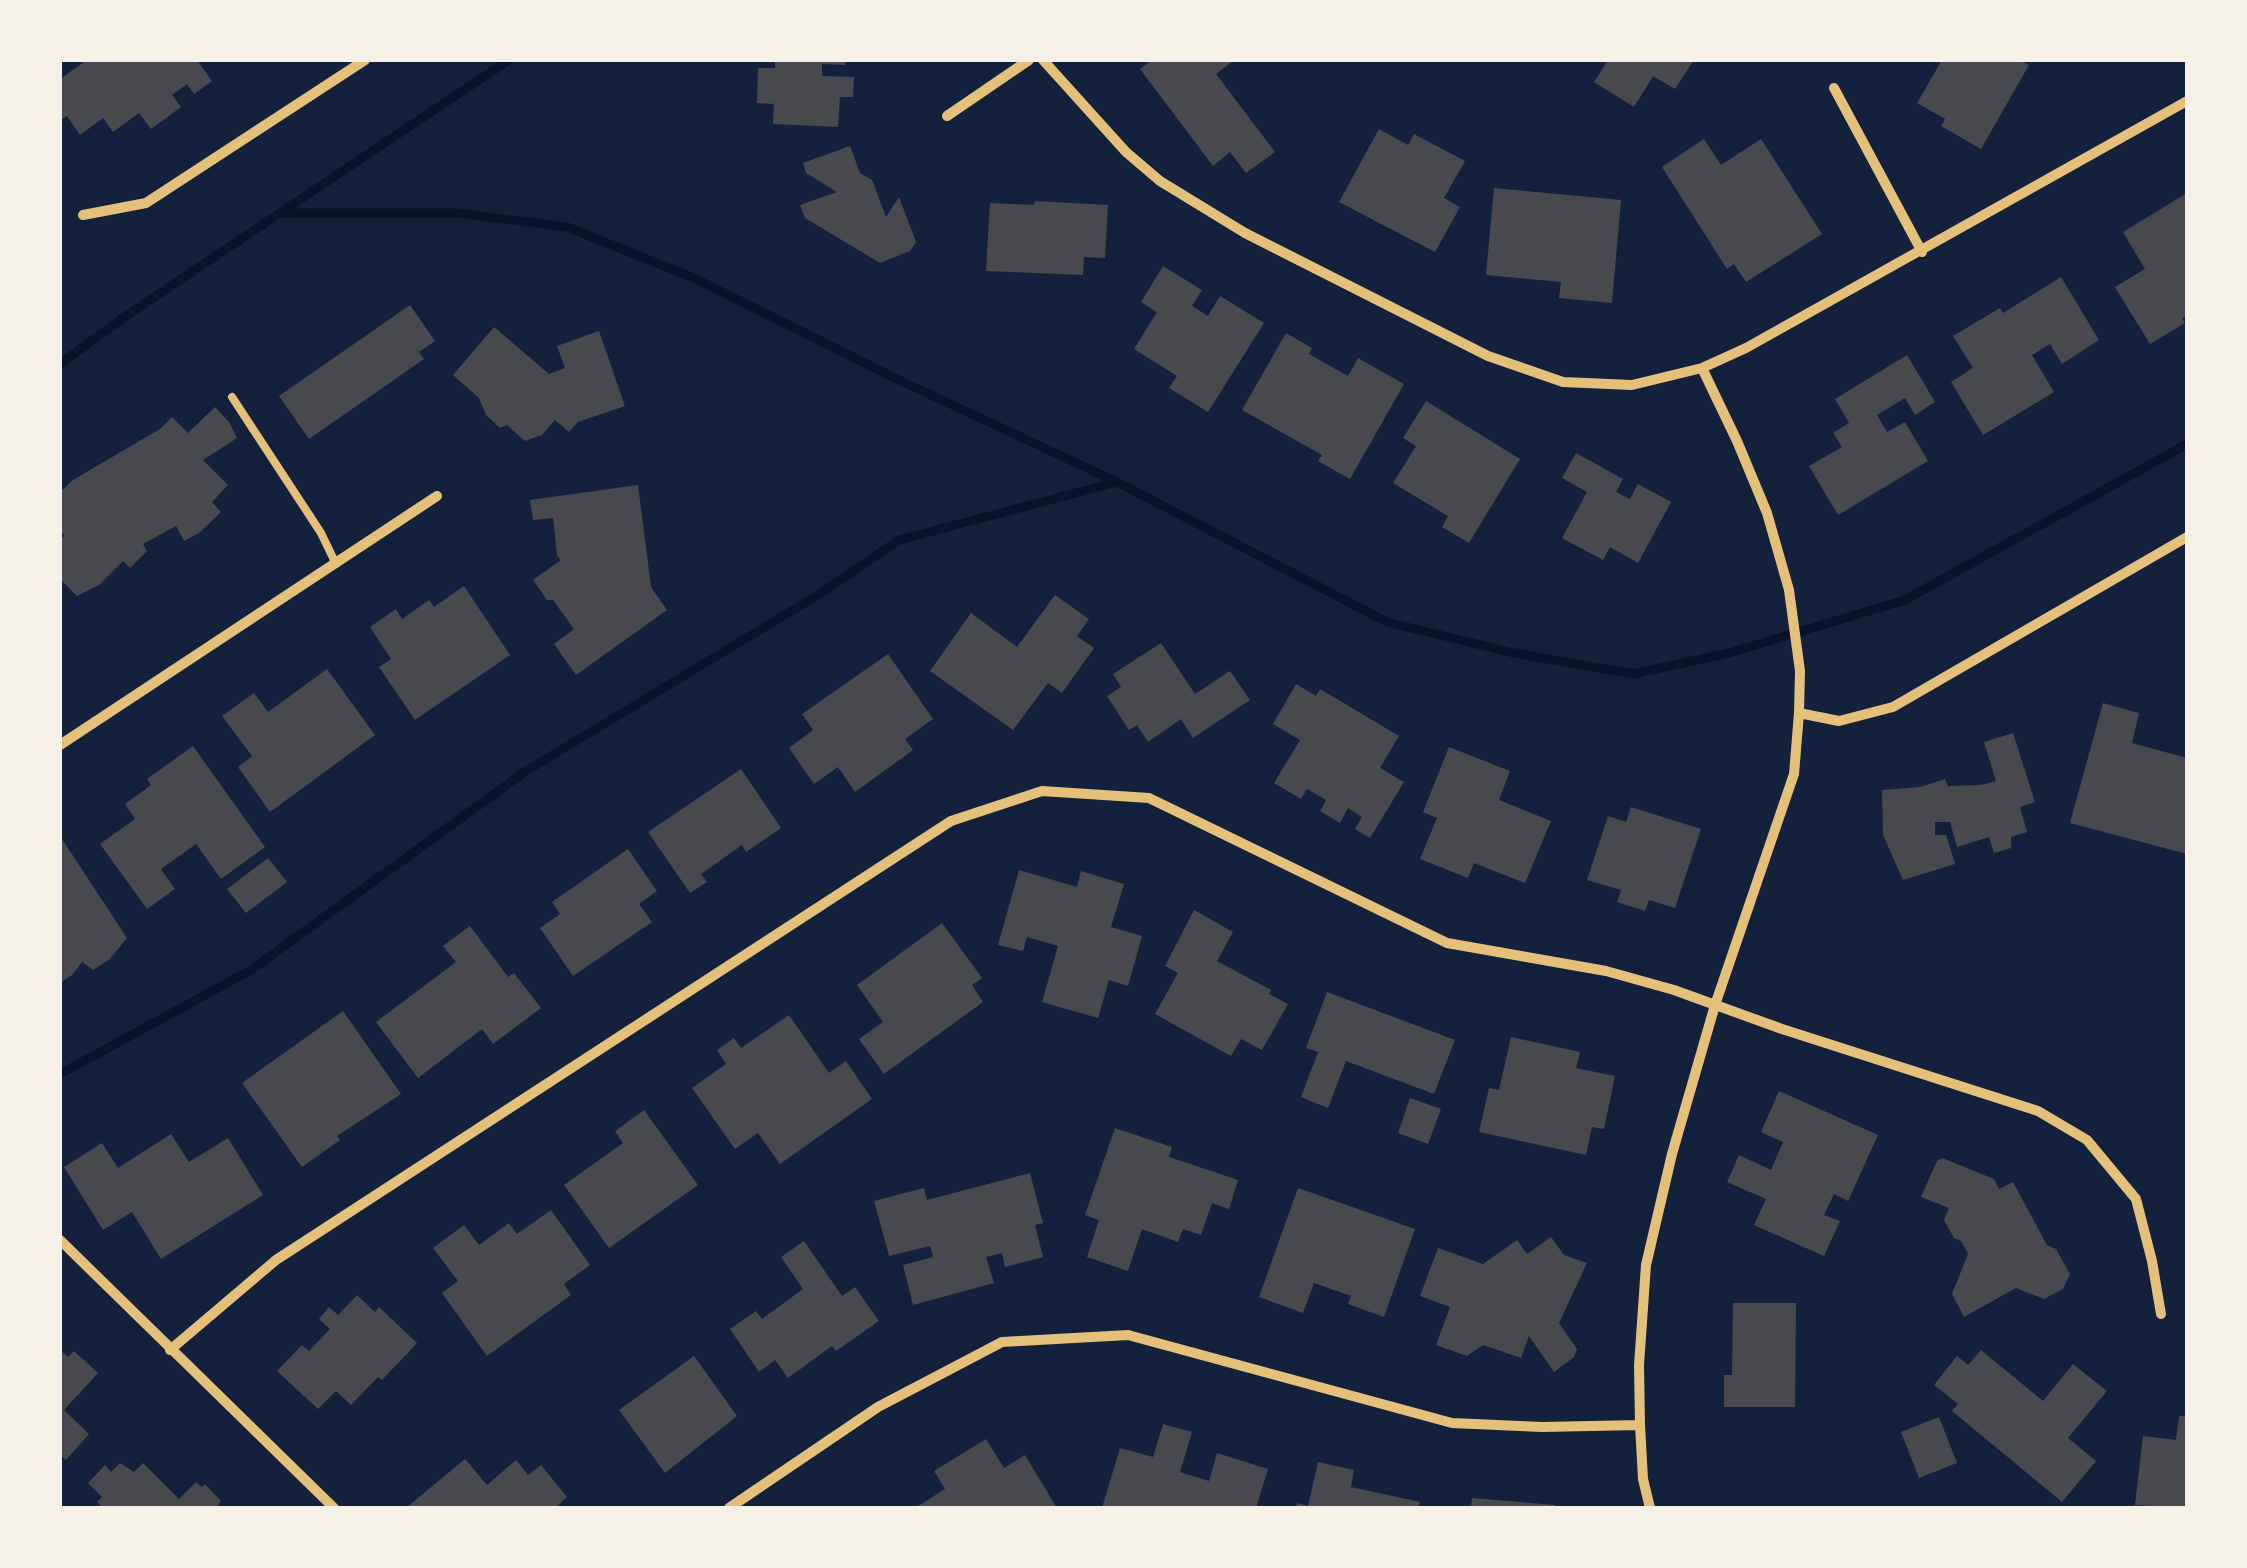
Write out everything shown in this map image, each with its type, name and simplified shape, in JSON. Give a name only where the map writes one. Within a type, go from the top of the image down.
[{"type":"street","points":[[83,215],[146,203],[365,60]]},
{"type":"street","points":[[947,116],[1029,60]]},
{"type":"street","points":[[1043,60],[1126,152],[1160,181],[1245,234],[1488,356],[1563,382],[1632,385],[1702,368],[1746,348],[2187,101]]},
{"type":"street","points":[[1834,88],[1922,252]]},
{"type":"street","points":[[1650,1508],[1643,1479],[1640,1425],[1646,1265],[1672,1154],[1715,1004],[1794,774],[1799,714],[1800,671],[1789,590],[1767,513],[1702,368]]},
{"type":"street","points":[[60,745],[436,496]]},
{"type":"street","points":[[1799,714],[1838,721],[1893,708],[2187,537]]},
{"type":"street","points":[[170,1350],[276,1260],[951,821],[1042,791],[1149,798],[1447,943],[1606,971],[2038,1111],[2087,1140],[2136,1199],[2162,1314]]},
{"type":"street","points":[[60,1240],[334,1508]]},
{"type":"street","points":[[729,1508],[878,1408],[1002,1342],[1128,1335],[1452,1423],[1542,1427],[1640,1425]]},
{"type":"lane","points":[[232,397],[336,564]]},
{"type":"building","points":[[87,60],[197,60],[212,81],[194,94],[187,84],[172,95],[181,107],[151,129],[139,113],[113,132],[103,118],[80,135],[67,116],[60,120],[60,79]]},
{"type":"building","points":[[775,60],[845,60],[845,65],[822,64],[822,76],[854,77],[853,97],[840,97],[838,127],[773,124],[774,104],[757,103],[758,68],[775,68]]},
{"type":"building","points":[[1152,60],[1234,60],[1216,74],[1275,152],[1246,173],[1230,152],[1213,166],[1140,69]]},
{"type":"building","points":[[1608,60],[1694,60],[1675,89],[1653,76],[1634,107],[1594,82]]},
{"type":"building","points":[[1942,60],[2019,60],[2029,65],[1981,149],[1941,126],[1945,119],[1917,103]]},
{"type":"building","points":[[1379,129],[1408,145],[1414,134],[1465,161],[1444,198],[1460,207],[1435,252],[1339,202]]},
{"type":"building","points":[[1704,139],[1721,165],[1761,139],[1822,234],[1746,282],[1734,264],[1727,269],[1662,167]]},
{"type":"building","points":[[850,146],[860,173],[872,180],[886,217],[899,197],[916,242],[910,251],[880,263],[805,218],[800,205],[837,192],[806,173],[803,163]]},
{"type":"building","points":[[1494,188],[1621,200],[1612,303],[1559,298],[1561,282],[1486,275]]},
{"type":"building","points":[[2187,193],[2187,316],[2182,318],[2185,323],[2150,344],[2115,287],[2145,269],[2123,232]]},
{"type":"building","points":[[1035,201],[1108,205],[1105,258],[1084,257],[1083,275],[986,271],[990,203],[1034,205]]},
{"type":"building","points":[[1163,266],[1202,290],[1192,306],[1208,316],[1220,296],[1264,323],[1208,412],[1169,388],[1177,376],[1134,349],[1157,312],[1141,302]]},
{"type":"building","points":[[2061,277],[2099,340],[2062,364],[2050,344],[2032,355],[2054,392],[1983,435],[1951,382],[1973,368],[1953,336],[2000,308],[2003,313]]},
{"type":"building","points":[[410,305],[435,341],[419,352],[424,359],[309,439],[279,396]]},
{"type":"building","points":[[494,327],[549,374],[565,368],[557,346],[599,331],[625,406],[578,422],[569,432],[555,420],[542,435],[525,441],[507,425],[500,428],[486,415],[479,398],[453,375]]},
{"type":"building","points":[[1286,333],[1312,348],[1309,354],[1348,376],[1358,358],[1404,384],[1350,479],[1318,461],[1322,455],[1242,410]]},
{"type":"building","points":[[1907,355],[1935,402],[1915,415],[1905,398],[1877,415],[1887,432],[1905,422],[1928,461],[1838,515],[1809,466],[1842,447],[1833,433],[1849,423],[1835,399]]},
{"type":"building","points":[[1426,401],[1520,459],[1469,543],[1442,527],[1448,516],[1393,483],[1416,446],[1403,438]]},
{"type":"building","points":[[215,407],[237,438],[203,460],[228,485],[212,502],[221,512],[184,541],[176,526],[143,544],[147,551],[130,568],[123,561],[99,585],[77,596],[60,579],[60,540],[64,536],[60,528],[60,492],[73,480],[160,429],[172,417],[188,433]]},
{"type":"building","points":[[1576,453],[1623,479],[1616,492],[1630,499],[1638,484],[1671,502],[1638,563],[1610,547],[1603,560],[1562,538],[1587,492],[1562,478]]},
{"type":"building","points":[[638,485],[651,587],[667,610],[576,675],[554,644],[574,629],[533,580],[561,560],[553,518],[533,520],[530,500]]},
{"type":"building","points":[[464,586],[510,655],[415,720],[379,667],[391,659],[370,627],[396,609],[402,619],[429,600],[434,607]]},
{"type":"building","points":[[1055,595],[1089,619],[1077,636],[1094,648],[1062,693],[1048,683],[1013,730],[930,671],[971,613],[1017,647]]},
{"type":"building","points":[[1161,643],[1195,694],[1230,671],[1250,700],[1193,738],[1181,719],[1148,742],[1137,725],[1129,730],[1107,696],[1121,687],[1113,674]]},
{"type":"building","points":[[888,654],[933,719],[905,739],[913,750],[855,792],[838,767],[814,784],[789,748],[813,730],[802,714]]},
{"type":"building","points":[[327,669],[375,735],[270,812],[238,767],[252,756],[222,716],[254,693],[268,712]]},
{"type":"building","points":[[1296,684],[1316,696],[1320,689],[1399,736],[1380,768],[1404,782],[1370,838],[1355,829],[1362,817],[1348,808],[1340,823],[1320,811],[1326,800],[1307,789],[1301,799],[1274,783],[1300,740],[1273,724]]},
{"type":"building","points":[[2103,703],[2139,713],[2132,743],[2187,758],[2187,854],[2070,823]]},
{"type":"building","points":[[2013,733],[2035,802],[2020,807],[2027,832],[2011,837],[2011,848],[1994,853],[1989,837],[1957,847],[1950,822],[1935,822],[1935,835],[1946,835],[1955,864],[1903,880],[1883,835],[1882,790],[1920,787],[1945,779],[1948,786],[1996,781],[1984,742]]},
{"type":"building","points":[[193,746],[265,847],[221,879],[196,844],[161,869],[175,889],[147,909],[100,844],[135,819],[125,804],[151,785],[147,779]]},
{"type":"building","points":[[1449,747],[1510,771],[1499,800],[1551,821],[1525,883],[1474,863],[1468,878],[1420,859],[1437,818],[1423,812]]},
{"type":"building","points":[[741,769],[781,828],[746,852],[742,845],[701,874],[707,882],[690,893],[648,832]]},
{"type":"building","points":[[1631,807],[1701,829],[1675,908],[1649,900],[1645,911],[1617,902],[1621,890],[1587,880],[1608,816],[1626,822]]},
{"type":"building","points":[[60,836],[127,938],[110,959],[93,970],[82,962],[60,983]]},
{"type":"building","points":[[628,849],[657,891],[639,904],[652,922],[573,976],[540,928],[560,914],[552,902]]},
{"type":"building","points":[[268,858],[287,882],[246,913],[227,889]]},
{"type":"building","points":[[1019,870],[1077,887],[1081,871],[1124,884],[1111,927],[1142,936],[1128,986],[1109,980],[1098,1018],[1042,1002],[1058,946],[1027,937],[1023,951],[998,945]]},
{"type":"building","points":[[1194,910],[1233,932],[1217,961],[1271,990],[1269,994],[1288,1004],[1262,1050],[1241,1039],[1231,1056],[1155,1014],[1178,973],[1165,966]]},
{"type":"building","points":[[942,923],[982,978],[972,985],[983,1002],[884,1074],[859,1039],[883,1022],[857,985]]},
{"type":"building","points":[[470,926],[508,977],[514,973],[541,1008],[493,1044],[482,1029],[418,1078],[376,1022],[456,962],[443,946]]},
{"type":"building","points":[[1327,992],[1455,1040],[1434,1094],[1346,1061],[1328,1108],[1301,1097],[1318,1052],[1306,1048]]},
{"type":"building","points":[[343,1011],[401,1094],[337,1136],[340,1140],[302,1167],[242,1083]]},
{"type":"building","points":[[789,1015],[829,1073],[846,1061],[872,1099],[780,1164],[758,1133],[735,1149],[692,1088],[726,1064],[717,1050],[734,1038],[741,1048]]},
{"type":"building","points":[[1511,1037],[1580,1052],[1576,1068],[1615,1076],[1604,1129],[1592,1127],[1586,1155],[1479,1132],[1489,1088],[1499,1090]]},
{"type":"building","points":[[1779,1091],[1878,1135],[1848,1201],[1834,1194],[1824,1215],[1840,1221],[1824,1256],[1754,1225],[1766,1199],[1727,1182],[1739,1155],[1771,1170],[1783,1142],[1761,1132]]},
{"type":"building","points":[[1410,1098],[1441,1109],[1428,1144],[1398,1133]]},
{"type":"building","points":[[644,1110],[698,1185],[609,1248],[564,1185],[623,1143],[615,1131]]},
{"type":"building","points":[[1115,1128],[1172,1147],[1169,1157],[1238,1180],[1229,1209],[1212,1203],[1201,1235],[1183,1229],[1178,1242],[1142,1229],[1128,1271],[1087,1257],[1099,1220],[1085,1215]]},
{"type":"building","points":[[171,1134],[189,1162],[228,1138],[263,1195],[161,1259],[132,1212],[103,1230],[64,1167],[102,1143],[118,1168]]},
{"type":"building","points":[[1942,1158],[1994,1179],[1999,1189],[2013,1182],[2047,1245],[2056,1249],[2070,1274],[2063,1289],[2044,1299],[2016,1288],[1964,1317],[1952,1294],[1968,1254],[1944,1220],[1949,1208],[1921,1197]]},
{"type":"building","points":[[1030,1173],[1043,1223],[1035,1225],[1043,1257],[1005,1267],[1002,1253],[986,1257],[994,1283],[913,1305],[903,1265],[933,1257],[930,1246],[889,1256],[874,1201],[924,1188],[927,1200]]},
{"type":"building","points":[[1298,1188],[1415,1229],[1384,1317],[1348,1304],[1351,1296],[1314,1283],[1303,1313],[1259,1297]]},
{"type":"building","points":[[551,1210],[590,1265],[564,1284],[571,1295],[487,1356],[442,1293],[458,1281],[433,1248],[464,1225],[479,1245],[509,1223],[517,1234]]},
{"type":"building","points":[[1551,1237],[1564,1255],[1587,1263],[1559,1323],[1577,1349],[1574,1357],[1554,1372],[1529,1336],[1521,1358],[1483,1345],[1467,1356],[1436,1345],[1450,1307],[1420,1296],[1438,1248],[1483,1264],[1517,1240],[1527,1254]]},
{"type":"building","points":[[804,1241],[842,1296],[855,1287],[879,1321],[836,1351],[832,1346],[788,1378],[775,1360],[759,1372],[730,1329],[756,1311],[762,1319],[803,1289],[781,1257]]},
{"type":"building","points":[[357,1295],[375,1312],[379,1307],[417,1343],[382,1380],[378,1377],[351,1405],[336,1391],[318,1409],[277,1371],[302,1345],[309,1351],[330,1329],[319,1319],[329,1307],[338,1315]]},
{"type":"building","points":[[1733,1303],[1796,1303],[1795,1407],[1724,1407],[1724,1375],[1732,1375]]},
{"type":"building","points":[[60,1350],[68,1357],[74,1351],[98,1373],[64,1410],[89,1434],[66,1460],[60,1455]]},
{"type":"building","points":[[1981,1350],[2043,1401],[2073,1364],[2107,1391],[2068,1438],[2096,1461],[2062,1502],[1952,1411],[1958,1404],[1934,1385],[1957,1356],[1968,1365]]},
{"type":"building","points":[[694,1356],[737,1416],[665,1473],[619,1410]]},
{"type":"building","points":[[2179,1416],[2187,1416],[2187,1508],[2135,1505],[2143,1436],[2176,1440]]},
{"type":"building","points":[[1939,1417],[1957,1463],[1919,1478],[1901,1432]]},
{"type":"building","points":[[1163,1424],[1192,1432],[1180,1472],[1209,1481],[1217,1453],[1268,1469],[1256,1508],[1102,1508],[1120,1448],[1153,1457]]},
{"type":"building","points":[[986,1439],[1004,1468],[1025,1455],[1057,1508],[915,1508],[945,1489],[934,1471]]},
{"type":"building","points":[[465,1459],[487,1485],[516,1460],[528,1475],[541,1465],[567,1497],[555,1508],[406,1508]]},
{"type":"building","points":[[1318,1462],[1354,1470],[1351,1487],[1420,1502],[1418,1508],[1296,1508],[1297,1503],[1308,1506]]},
{"type":"building","points":[[120,1463],[134,1472],[143,1463],[179,1499],[196,1482],[202,1487],[205,1484],[221,1501],[221,1508],[103,1508],[97,1502],[102,1497],[88,1483],[105,1465],[111,1472]]},
{"type":"building","points":[[1472,1498],[1555,1505],[1555,1508],[1471,1508]]},
{"type":"waterway","points":[[60,364],[509,60]]},
{"type":"waterway","points":[[282,213],[456,213],[567,227],[694,278],[1117,482],[1387,622],[1509,652],[1633,674],[1729,653],[1905,600],[2187,444]]},
{"type":"waterway","points":[[60,1074],[251,970],[526,771],[818,595],[899,540],[1117,482]]}]
